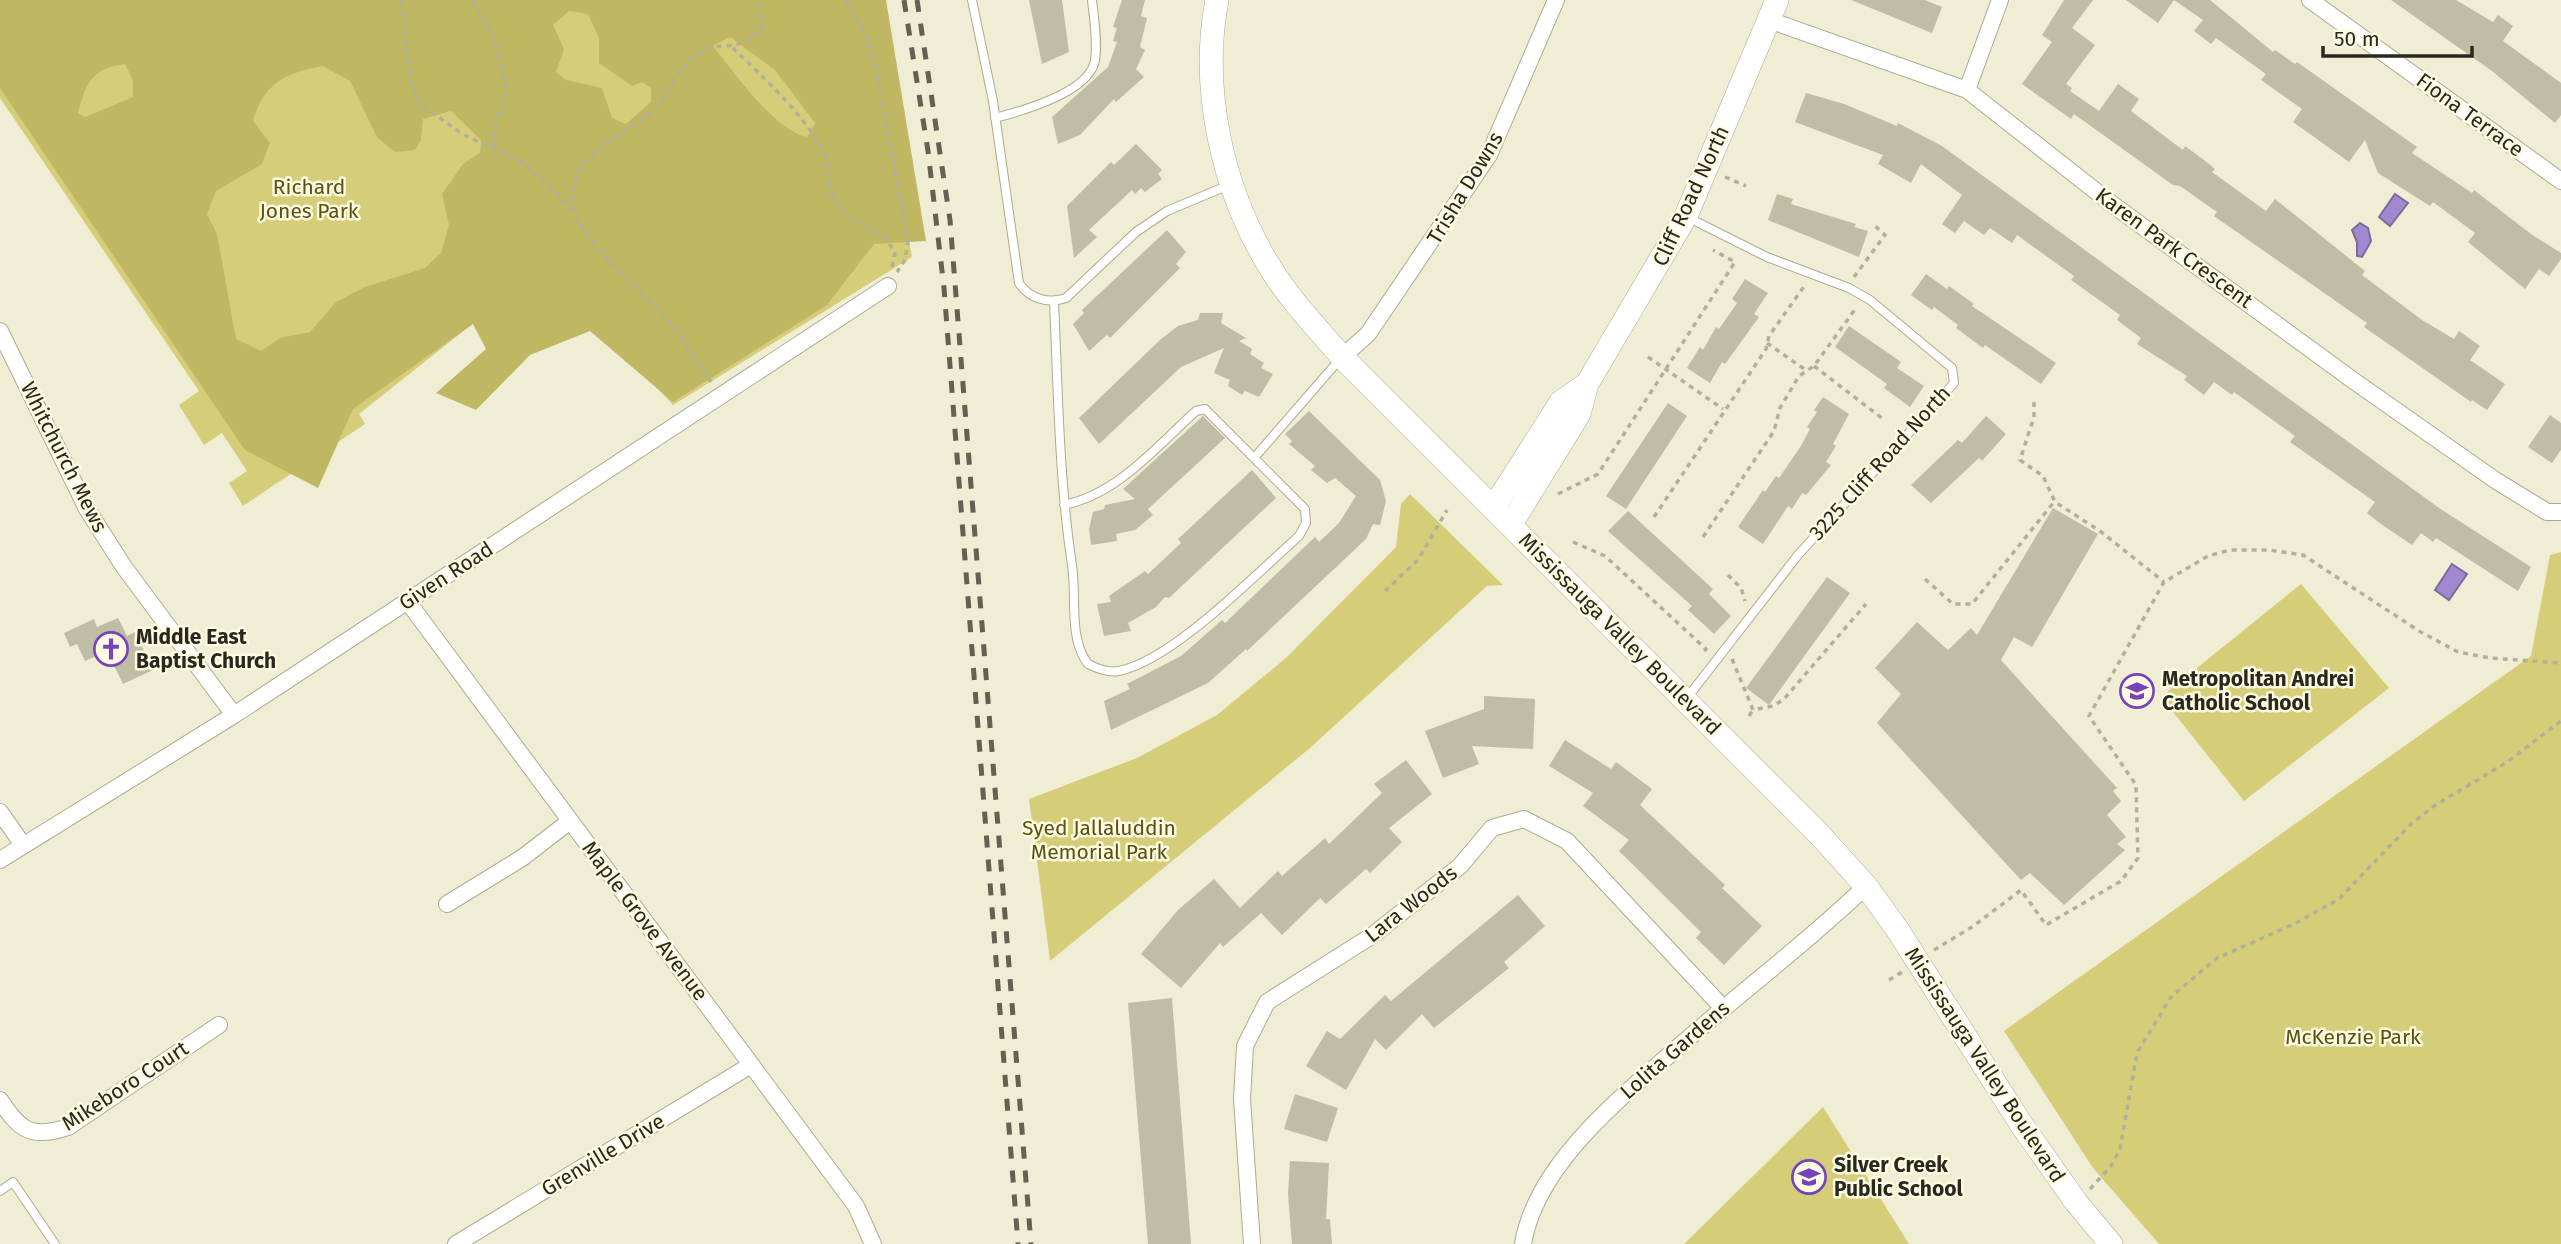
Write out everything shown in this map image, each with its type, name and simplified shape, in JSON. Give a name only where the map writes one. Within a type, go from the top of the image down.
[{"type":"street","name":"Mississauga Valley Boulevard","points":[[1217,0],[1212,73],[1219,137],[1231,184],[1244,219],[1268,265],[1296,304],[1342,356],[1819,834],[1866,886],[2076,1202],[2111,1244]]},
{"type":"street","name":"Trisha Downs","points":[[1342,356],[1368,334],[1489,155],[1556,0]]},
{"type":"street","points":[[1967,90],[2000,0]]},
{"type":"street","name":"Fiona Terrace","points":[[2310,0],[2561,181]]},
{"type":"street","name":"Karen Park Crescent","points":[[1773,10],[1967,90],[2116,207],[2354,380],[2495,480],[2547,512],[2561,512]]},
{"type":"street","name":"Cliff Road North","points":[[1511,524],[1579,414],[1587,384],[1686,216],[1773,10]]},
{"type":"street","name":"Given Road","points":[[0,860],[234,715],[888,286]]},
{"type":"street","name":"Whitchurch Mews","points":[[0,331],[87,509],[124,567],[234,715]]},
{"type":"street","name":"Cliff Road North","points":[[1494,507],[1561,402],[1587,384]]},
{"type":"street","name":"Maple Grove Avenue","points":[[408,602],[856,1206],[873,1244]]},
{"type":"street","points":[[0,812],[23,845]]},
{"type":"street","name":"Lara Woods","points":[[1252,1244],[1242,1099],[1245,1046],[1267,1002],[1373,935],[1460,866],[1492,828],[1524,819],[1567,841],[1723,1008]]},
{"type":"street","points":[[447,904],[522,858],[570,821]]},
{"type":"street","name":"Lolita Gardens","points":[[1523,1244],[1526,1228],[1553,1175],[1595,1120],[1866,886]]},
{"type":"street","name":"Mikeboro Court","points":[[0,1100],[13,1120],[35,1133],[49,1133],[68,1127],[219,1025]]},
{"type":"street","name":"Grenville Drive","points":[[456,1244],[751,1065]]},
{"type":"lane","points":[[972,0],[995,118],[1019,284],[1026,293],[1054,302],[1066,298],[1136,232],[1167,211],[1231,184]]},
{"type":"lane","points":[[995,118],[1033,108],[1087,77],[1096,59],[1092,0]]},
{"type":"lane","name":"3225 Cliff Road North","points":[[1686,216],[1768,257],[1849,288],[1870,300],[1952,368],[1954,383],[1944,397],[1903,436],[1798,555],[1686,700]]},
{"type":"lane","points":[[1054,302],[1064,505],[1081,655],[1087,664],[1103,671],[1117,671],[1145,662],[1171,647],[1299,536],[1306,523],[1305,509],[1205,409],[1196,411],[1109,489],[1089,499],[1064,505]]},
{"type":"lane","points":[[1254,458],[1276,436],[1319,380],[1342,356]]},
{"type":"lane","points":[[0,1191],[13,1182],[55,1244]]},
{"type":"path","points":[[402,0],[411,83],[421,105],[464,135],[524,163],[573,209],[607,257],[675,329],[720,396]]},
{"type":"path","points":[[472,0],[486,21],[498,50],[505,92],[493,134],[497,150]]},
{"type":"path","points":[[573,209],[572,197],[579,173],[594,153],[614,135],[649,113],[697,54],[715,47],[732,47],[751,40],[762,27],[760,0]]},
{"type":"path","points":[[846,0],[867,39],[874,60],[908,242],[905,260],[888,286]]},
{"type":"path","points":[[732,47],[775,89],[825,151],[830,190],[842,210],[864,228],[884,235],[895,253],[888,286]]},
{"type":"path","points":[[1854,277],[1885,235],[1874,225]]},
{"type":"path","points":[[1558,494],[1598,474],[1735,261],[1713,250]]},
{"type":"path","points":[[1654,517],[1723,409],[1742,385],[1769,336],[1806,283],[1816,286]]},
{"type":"path","points":[[1703,537],[1774,431],[1780,408],[1799,376],[1814,366],[1856,307]]},
{"type":"path","points":[[1767,343],[1807,371]]},
{"type":"path","points":[[1648,357],[1723,409]]},
{"type":"path","points":[[1814,366],[1883,419]]},
{"type":"path","points":[[2034,402],[2034,417],[2020,460],[2043,476],[2055,502],[2100,531],[2164,582]]},
{"type":"path","points":[[1925,579],[1953,604],[1972,604],[2055,502]]},
{"type":"path","points":[[1385,591],[1418,561],[1447,510]]},
{"type":"path","points":[[1573,541],[1605,556],[1706,649]]},
{"type":"path","points":[[1932,951],[2021,890],[2046,925],[2121,881],[2138,858],[2136,785],[2089,716],[2164,582],[2208,556],[2230,550],[2269,550],[2303,555],[2418,631],[2458,652],[2490,658],[2561,663]]},
{"type":"path","points":[[1728,575],[1745,596],[1743,607]]},
{"type":"path","points":[[1749,716],[1753,710],[1773,706],[1784,699],[1866,604]]},
{"type":"path","points":[[1701,656],[1713,641]]},
{"type":"path","points":[[1731,657],[1753,710]]},
{"type":"path","points":[[2076,1202],[2100,1180],[2120,1149],[2137,1053],[2171,997],[2217,958],[2294,924],[2339,899],[2419,818],[2507,762],[2561,721]]},
{"type":"path","points":[[1889,980],[1907,968]]},
{"type":"green space","name":"Richard Jones Park","points":[[0,0],[863,0],[912,257],[673,405],[544,267],[359,414],[365,424],[243,506],[229,483],[247,471],[222,433],[204,445],[179,405],[199,391],[0,98]]},
{"type":"green space","name":"Syed Jallaluddin Memorial Park","points":[[1410,494],[1503,585],[1487,586],[1310,748],[1050,961],[1029,799],[1137,758],[1217,715],[1286,658],[1396,547],[1401,504]]},
{"type":"green space","name":"McKenzie Park","points":[[2561,552],[2561,1244],[2159,1244],[2093,1168],[2004,1031],[2531,656],[2550,555]]},
{"type":"green space","points":[[2301,584],[2389,688],[2244,801],[2161,697]]},
{"type":"green space","name":"Silver Creek Public School","points":[[1823,1107],[1909,1244],[1684,1244]]},
{"type":"shaded area","name":"Richard Jones Park","points":[[0,0],[886,0],[926,241],[874,244],[827,305],[673,402],[590,331],[530,355],[476,410],[436,393],[486,349],[473,324],[353,409],[318,488],[245,450],[0,88]],"holes":[[[569,11],[588,14],[599,38],[599,63],[632,86],[642,82],[651,88],[651,102],[626,124],[612,118],[602,88],[566,80],[556,72],[564,49],[553,25]],[[730,37],[775,70],[815,123],[807,137],[794,132],[768,112],[713,46]],[[125,64],[133,80],[133,97],[85,117],[78,113],[92,79],[98,73]],[[323,66],[350,81],[377,137],[395,152],[415,150],[421,140],[423,119],[451,111],[481,140],[480,153],[463,164],[442,194],[449,225],[441,253],[425,268],[365,287],[336,302],[310,332],[280,338],[261,351],[236,339],[217,234],[207,214],[216,191],[262,164],[270,143],[253,121],[258,108],[270,89],[287,76]]]},
{"type":"shaded area","points":[[2395,194],[2408,203],[2390,226],[2379,217]]},
{"type":"shaded area","points":[[2360,223],[2368,228],[2371,241],[2362,257],[2357,256],[2357,242],[2352,230]]},
{"type":"shaded area","points":[[2452,564],[2467,574],[2449,600],[2435,590]]},
{"type":"building","points":[[1029,0],[1062,0],[1069,52],[1042,64]]},
{"type":"building","points":[[1122,0],[1145,0],[1141,16],[1147,18],[1140,47],[1145,50],[1136,69],[1144,77],[1116,102],[1114,99],[1080,135],[1058,144],[1052,117],[1108,67],[1117,42],[1113,41],[1117,28],[1113,27]]},
{"type":"building","points":[[1851,0],[1925,0],[1942,7],[1932,33]]},
{"type":"building","points":[[2064,0],[2093,0],[2072,28],[2095,45],[2066,84],[2072,88],[2070,91],[2099,111],[2118,84],[2139,99],[2131,111],[2183,150],[2185,146],[2204,160],[2215,169],[2212,172],[2266,211],[2275,199],[2365,271],[2362,275],[2422,320],[2454,339],[2459,331],[2480,346],[2470,360],[2505,384],[2487,410],[2472,400],[2471,402],[2364,327],[2367,323],[2214,216],[2217,212],[2180,186],[2173,185],[2074,114],[2071,119],[2022,84],[2052,42],[2042,35]]},
{"type":"building","points":[[2126,0],[2174,0],[2158,23]]},
{"type":"building","points":[[2174,0],[2210,0],[2273,52],[2275,50],[2295,64],[2297,62],[2417,147],[2412,153],[2472,193],[2474,190],[2531,234],[2561,253],[2561,259],[2549,276],[2539,269],[2525,289],[2468,242],[2475,233],[2433,202],[2430,206],[2378,173],[2365,140],[2349,162],[2293,122],[2302,109],[2261,80],[2266,74],[2216,38],[2211,44],[2194,31],[2203,20]]},
{"type":"building","points":[[2391,0],[2456,0],[2493,22],[2498,15],[2513,26],[2503,41],[2561,83],[2561,115],[2555,123],[2492,71]]},
{"type":"building","points":[[1806,93],[1844,104],[1897,126],[1898,123],[1942,146],[2439,508],[2531,567],[2518,591],[2436,538],[2433,542],[2421,533],[2412,545],[2381,524],[2367,513],[2375,502],[2290,442],[2295,436],[2234,392],[2232,395],[2214,382],[2204,395],[2184,380],[2187,376],[2137,344],[2141,338],[2117,320],[2120,315],[2071,280],[2074,276],[2017,235],[2012,243],[1990,228],[1984,235],[1964,221],[1955,233],[1942,224],[1962,195],[1921,164],[1911,183],[1878,164],[1883,155],[1795,122]]},
{"type":"building","points":[[1136,144],[1162,170],[1158,174],[1162,179],[1145,192],[1141,188],[1135,194],[1132,190],[1089,230],[1097,237],[1074,258],[1067,206],[1111,162],[1114,165]]},
{"type":"building","points":[[1777,194],[1793,199],[1791,204],[1856,224],[1854,227],[1868,231],[1859,257],[1768,220]]},
{"type":"building","points":[[1167,230],[1186,252],[1176,264],[1180,268],[1110,338],[1107,335],[1089,351],[1073,324],[1084,313],[1082,310]]},
{"type":"building","points":[[1926,274],[1947,289],[1949,286],[1974,304],[1972,306],[2056,363],[2041,384],[1985,345],[1983,348],[1934,307],[1932,310],[1911,295]]},
{"type":"building","points":[[1745,279],[1768,293],[1754,314],[1759,317],[1725,364],[1722,362],[1710,383],[1687,368],[1700,347],[1703,350],[1716,327],[1719,329],[1737,303],[1732,299]]},
{"type":"building","points":[[1200,313],[1223,313],[1221,323],[1246,338],[1239,341],[1252,349],[1250,354],[1264,363],[1261,368],[1273,374],[1259,397],[1245,391],[1242,395],[1228,386],[1230,380],[1214,373],[1224,348],[1181,367],[1099,444],[1079,418],[1161,339],[1178,326],[1198,320]]},
{"type":"building","points":[[1849,326],[1901,362],[1897,368],[1924,386],[1910,407],[1884,388],[1887,384],[1835,347]]},
{"type":"building","points":[[1823,397],[1849,414],[1833,444],[1836,446],[1826,462],[1831,465],[1806,495],[1802,493],[1792,509],[1788,506],[1763,544],[1738,527],[1763,490],[1765,492],[1776,476],[1779,478],[1801,446],[1810,429],[1807,427],[1817,412],[1814,410]]},
{"type":"building","points":[[1668,403],[1687,416],[1626,509],[1606,496]]},
{"type":"building","points":[[1309,411],[1380,480],[1386,501],[1380,525],[1373,524],[1366,539],[1247,651],[1246,649],[1208,683],[1111,730],[1104,701],[1130,689],[1127,684],[1181,656],[1222,620],[1225,623],[1315,537],[1319,542],[1339,523],[1356,496],[1335,478],[1327,483],[1311,470],[1315,466],[1289,444],[1292,441],[1285,434]]},
{"type":"building","points":[[2550,415],[2561,423],[2561,450],[2552,463],[2528,447]]},
{"type":"building","points":[[1203,416],[1225,438],[1148,509],[1153,515],[1135,530],[1116,534],[1117,541],[1091,545],[1089,529],[1093,512],[1104,509],[1105,505],[1135,499],[1123,489]]},
{"type":"building","points":[[1986,416],[2006,434],[1982,461],[1979,458],[1931,503],[1911,485],[1958,440],[1962,443]]},
{"type":"building","points":[[1252,470],[1276,498],[1169,598],[1165,597],[1156,607],[1128,623],[1131,631],[1104,636],[1097,604],[1111,602],[1109,596],[1145,571],[1148,574],[1181,543],[1178,539]]},
{"type":"building","points":[[2053,508],[2098,534],[2032,647],[2014,637],[2001,660],[2117,788],[2113,791],[2121,801],[2107,815],[2126,837],[2117,844],[2125,850],[2064,905],[2030,873],[2021,880],[1877,723],[1901,694],[1875,668],[1917,622],[1948,650],[1971,628],[1977,635]]},
{"type":"building","points":[[1628,511],[1713,589],[1709,594],[1731,616],[1714,634],[1688,610],[1692,606],[1608,531]]},
{"type":"building","points":[[1827,577],[1850,593],[1769,705],[1746,688]]},
{"type":"building","name":"Middle East Baptist Church","points":[[118,618],[127,636],[135,632],[153,670],[123,684],[107,651],[85,661],[77,644],[70,647],[64,633],[94,619],[97,627]]},
{"type":"building","points":[[1484,696],[1535,699],[1533,749],[1472,746],[1479,764],[1443,778],[1425,731],[1484,709]]},
{"type":"building","points":[[1565,740],[1611,769],[1616,762],[1652,789],[1640,805],[1725,885],[1722,888],[1762,926],[1724,965],[1696,938],[1701,932],[1619,851],[1629,840],[1583,806],[1593,793],[1549,766]]},
{"type":"building","points":[[1406,760],[1432,794],[1389,828],[1402,842],[1370,873],[1366,869],[1326,904],[1320,898],[1282,935],[1261,913],[1223,947],[1220,943],[1181,988],[1141,954],[1178,910],[1214,879],[1240,908],[1278,871],[1282,876],[1325,838],[1329,844],[1382,793],[1374,784]]},
{"type":"building","points":[[1518,895],[1545,926],[1504,962],[1509,968],[1434,1028],[1422,1014],[1386,1050],[1375,1039],[1346,1090],[1306,1066],[1327,1031],[1340,1039],[1385,995],[1391,1001]]},
{"type":"building","points":[[1172,998],[1191,1244],[1148,1244],[1128,1003]]},
{"type":"building","points":[[1295,1094],[1338,1108],[1327,1142],[1284,1129]]},
{"type":"building","points":[[1290,1161],[1329,1163],[1326,1219],[1330,1219],[1332,1244],[1292,1244],[1288,1194]]},
{"type":"railway","points":[[904,0],[928,151],[944,288],[1018,1244]]},
{"type":"railway","points":[[917,0],[950,220],[1031,1244]]},
{"type":"place","name":"Middle East Baptist Church","points":[[111,649]]},
{"type":"place","name":"Metropolitan Andrei Catholic School","points":[[2137,691]]},
{"type":"place","name":"Silver Creek Public School","points":[[1809,1177]]}]
